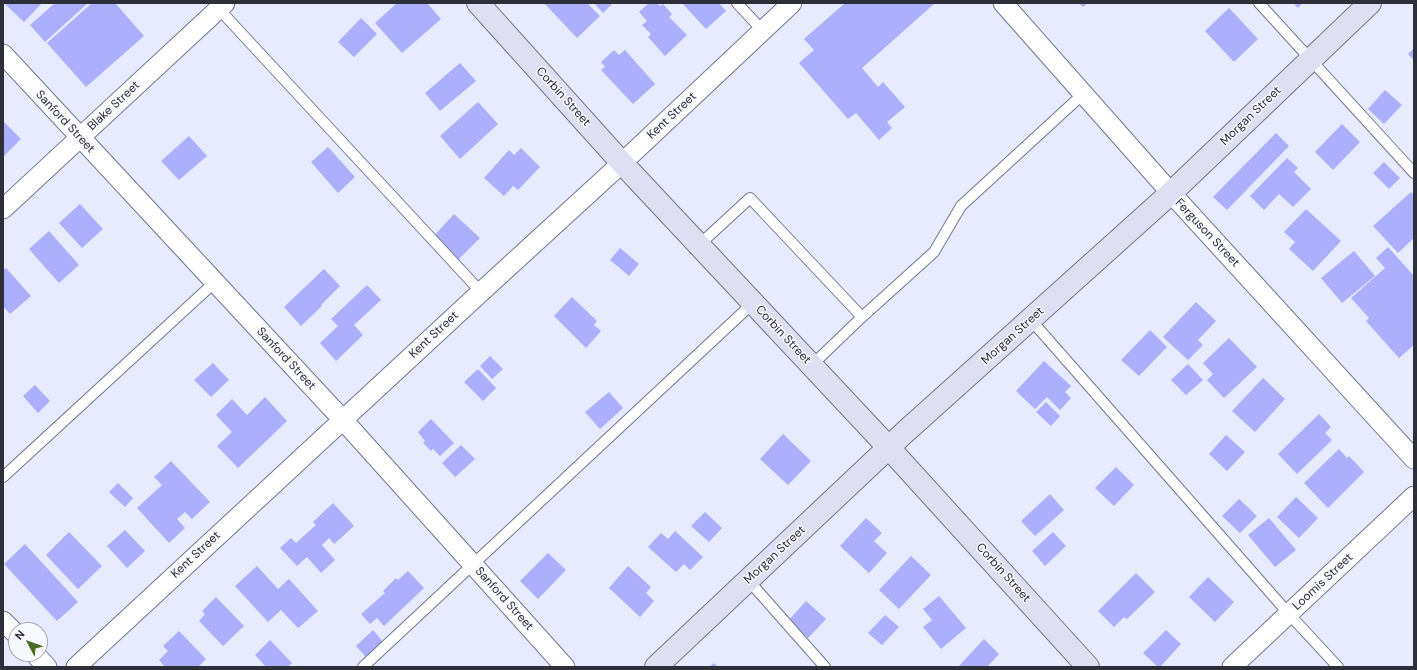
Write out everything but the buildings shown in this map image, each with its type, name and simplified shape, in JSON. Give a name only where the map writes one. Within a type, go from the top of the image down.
[{"type":"main road","name":"Corbin Street","points":[[478,3],[622,163],[889,448],[1088,667]]},
{"type":"main road","name":"Morgan Street","points":[[656,667],[889,448],[1171,193],[1370,3]]},
{"type":"street","name":"Kent Street","points":[[76,667],[622,163],[792,3]]},
{"type":"street","name":"Ferguson Street","points":[[1003,3],[1171,193],[1414,459]]},
{"type":"street","name":"Blake Street","points":[[3,209],[219,5]]},
{"type":"street","name":"Sanford Street","points":[[3,54],[79,138],[343,420],[565,667]]},
{"type":"street","name":"Loomis Street","points":[[1232,667],[1414,496]]},
{"type":"lane","points":[[737,3],[762,30]]},
{"type":"lane","points":[[1259,3],[1414,173]]},
{"type":"lane","points":[[219,5],[481,292]]},
{"type":"lane","points":[[811,366],[862,317],[934,252],[961,206],[1083,94]]},
{"type":"lane","points":[[699,245],[750,198],[862,317]]},
{"type":"lane","points":[[3,477],[214,282]]},
{"type":"lane","points":[[363,667],[753,303]]},
{"type":"lane","points":[[1031,320],[1289,614],[1338,667]]},
{"type":"lane","points":[[749,581],[825,667]]}]
